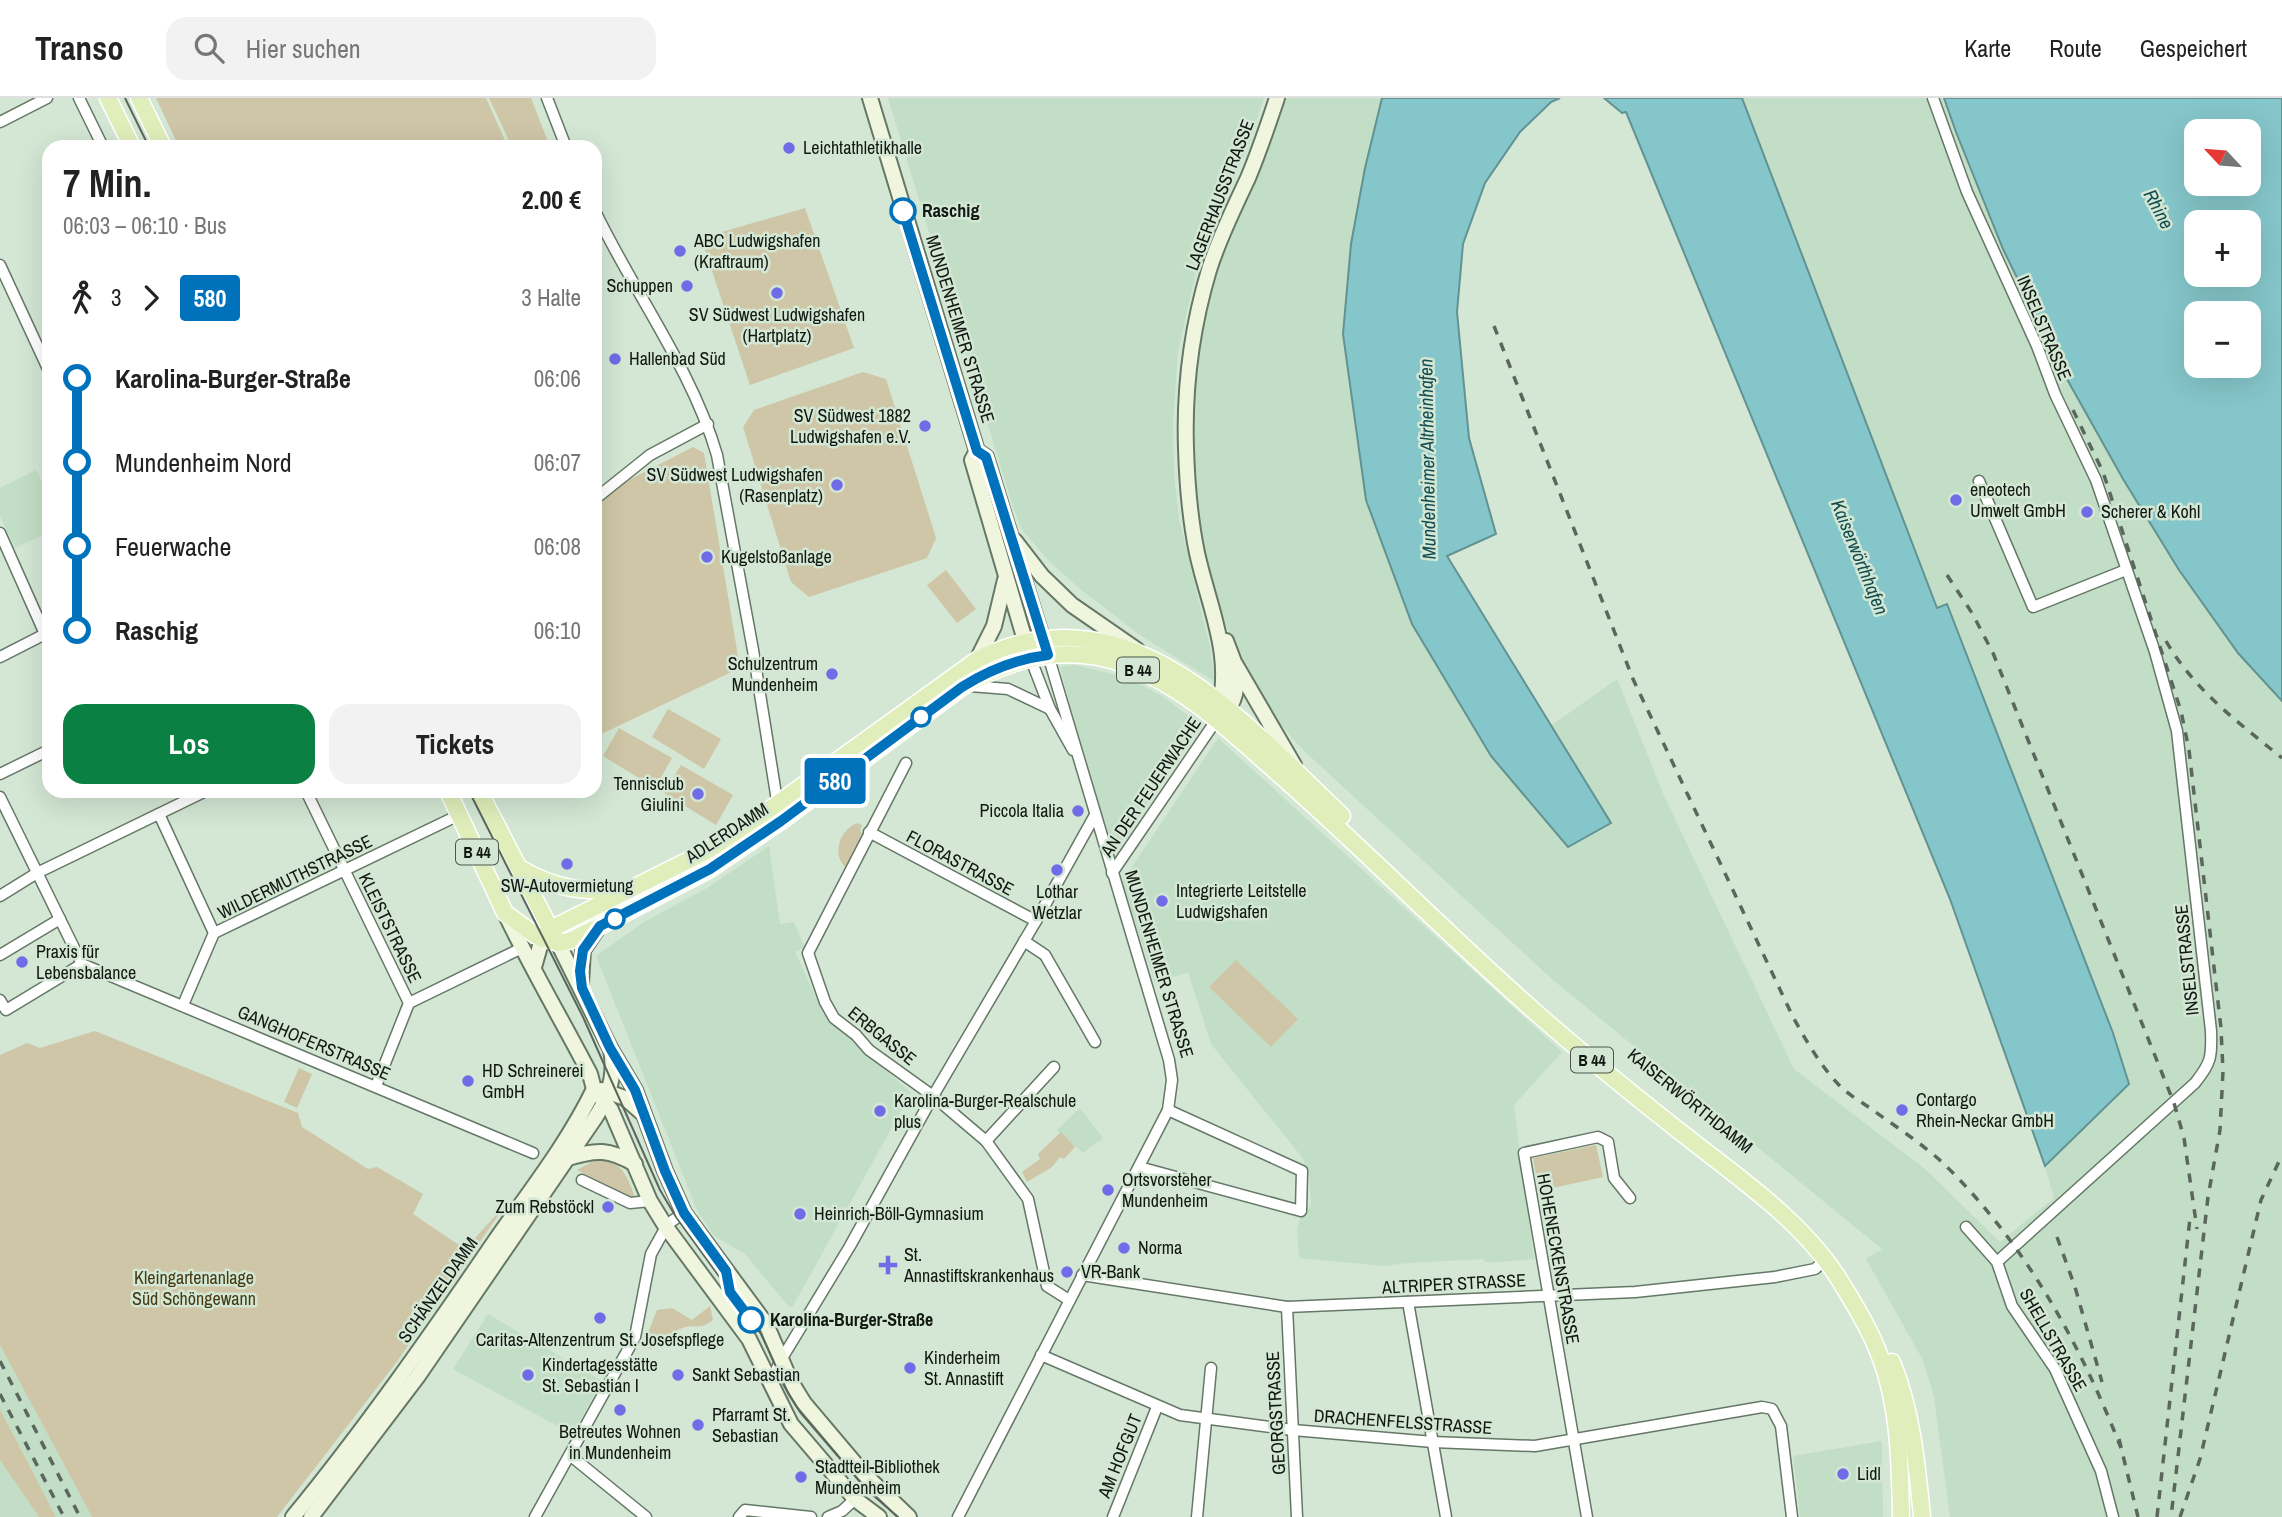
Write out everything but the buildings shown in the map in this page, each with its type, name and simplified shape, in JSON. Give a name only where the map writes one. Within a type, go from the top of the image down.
[{"type":"main road","points":[[108,98],[129,140]]},
{"type":"main road","points":[[139,98],[160,140]]},
{"type":"main road","name":"B 44","points":[[978,660],[1033,646],[1056,637],[1093,639],[1141,653],[1171,668],[1222,711]]},
{"type":"main road","name":"ADLERDAMM","points":[[550,937],[626,891],[779,813],[962,687],[1033,646],[1048,655],[1061,653],[1096,656],[1124,664],[1222,711]]},
{"type":"main road","name":"ADLERDAMM","points":[[550,937],[569,941],[710,869],[978,660]]},
{"type":"main road","name":"KAISERWÖRTHDAMM","points":[[1222,711],[1300,775],[1538,1001],[1790,1208],[1813,1230],[1843,1266],[1868,1307],[1896,1373],[1913,1437],[1922,1517]]},
{"type":"main road","name":"KAISERWÖRTHDAMM","points":[[1222,711],[1325,815],[1532,1009],[1805,1236],[1825,1260],[1861,1314],[1876,1344],[1886,1376],[1898,1441],[1901,1517]]},
{"type":"main road","name":"B 44","points":[[451,798],[505,913]]},
{"type":"main road","name":"B 44","points":[[483,798],[519,867],[550,937]]},
{"type":"main road","points":[[519,867],[564,888],[626,891]]},
{"type":"main road","points":[[505,913],[550,937]]},
{"type":"street","points":[[0,122],[47,98]]},
{"type":"street","points":[[79,98],[100,140]]},
{"type":"street","points":[[547,98],[563,140]]},
{"type":"street","name":"MUNDENHEIMER STRASSE","points":[[870,98],[977,451],[986,457],[1008,532],[1050,709],[1075,753]]},
{"type":"street","name":"LAGERHAUSSTRASSE","points":[[1222,711],[1225,679],[1217,621],[1197,554],[1189,500],[1185,446],[1189,372],[1210,269],[1277,98]]},
{"type":"street","name":"INSELSTRASSE","points":[[1933,98],[1967,192],[2037,346],[2054,394],[2096,480],[2155,652],[2178,730],[2212,1054],[2208,1065],[2174,1103],[1997,1262]]},
{"type":"street","points":[[602,226],[708,424],[717,454],[753,650],[779,813]]},
{"type":"street","points":[[0,265],[42,356]]},
{"type":"street","points":[[602,493],[650,455],[708,424]]},
{"type":"street","name":"MUNDENHEIMER STRASSE","points":[[977,451],[972,460],[1006,575],[1033,646]]},
{"type":"street","points":[[1979,481],[2033,607],[2126,570]]},
{"type":"street","points":[[1008,532],[1055,590],[1141,653]]},
{"type":"street","points":[[0,534],[42,622]]},
{"type":"street","points":[[978,660],[999,612],[1006,575]]},
{"type":"street","points":[[1217,621],[1234,662],[1300,775]]},
{"type":"street","points":[[0,657],[42,636]]},
{"type":"street","name":"MUNDENHEIMER STRASSE","points":[[958,1517],[1168,1110],[1172,1080],[1169,1060],[1075,753],[1073,737],[1048,655]]},
{"type":"street","points":[[1222,711],[1235,699],[1237,680],[1234,662]]},
{"type":"street","points":[[962,687],[980,686],[1008,690],[1050,709]]},
{"type":"street","name":"AN DER FEUERWACHE","points":[[1112,873],[1222,711]]},
{"type":"street","points":[[0,774],[42,753]]},
{"type":"street","points":[[869,832],[906,763]]},
{"type":"street","points":[[0,797],[82,964],[6,1010],[0,1000]]},
{"type":"street","points":[[0,895],[37,873],[192,798]]},
{"type":"street","name":"KLEISTSTRASSE","points":[[309,798],[409,1003]]},
{"type":"street","points":[[159,814],[214,933]]},
{"type":"street","name":"WILDERMUTHSTRASSE","points":[[183,1005],[214,933],[459,815]]},
{"type":"street","points":[[770,1382],[1095,815]]},
{"type":"street","points":[[0,828],[12,821]]},
{"type":"street","name":"FLORASTRASSE","points":[[869,832],[1036,922]]},
{"type":"street","name":"ERBGASSE","points":[[869,832],[808,953],[825,1002],[834,1018],[856,1035],[869,1050],[933,1096],[986,1141],[1028,1199],[1047,1286],[1069,1300]]},
{"type":"street","name":"B 44","points":[[505,913],[590,1074],[594,1089]]},
{"type":"street","points":[[0,955],[60,919]]},
{"type":"street","points":[[582,988],[580,971],[583,950],[600,926]]},
{"type":"street","points":[[534,967],[550,937],[582,988],[611,1055],[626,1073],[684,1213],[766,1324],[798,1394],[864,1474],[909,1517]]},
{"type":"street","points":[[1024,941],[1045,955],[1095,1042]]},
{"type":"street","points":[[376,1086],[409,1003],[522,948]]},
{"type":"street","name":"GANGHOFERSTRASSE","points":[[82,964],[533,1153]]},
{"type":"street","name":"SCHÄNZELDAMM","points":[[310,1517],[418,1376],[568,1158],[607,1096],[611,1055]]},
{"type":"street","points":[[986,1141],[1054,1067]]},
{"type":"street","points":[[594,1089],[607,1096],[630,1102],[643,1114]]},
{"type":"street","name":"SCHÄNZELDAMM","points":[[293,1517],[436,1326],[560,1146],[594,1089]]},
{"type":"street","points":[[607,1096],[650,1201],[666,1227],[749,1339],[791,1424],[855,1499],[879,1517]]},
{"type":"street","points":[[1139,1167],[1301,1211],[1302,1171],[1168,1110]]},
{"type":"street","name":"HOHENECKENSTRASSE","points":[[1587,1517],[1524,1153],[1598,1137],[1608,1142],[1614,1178],[1630,1198]]},
{"type":"street","points":[[568,1158],[605,1151],[635,1164]]},
{"type":"street","points":[[582,1180],[630,1203],[650,1201]]},
{"type":"street","points":[[536,1517],[635,1337],[651,1254],[666,1227],[684,1213]]},
{"type":"street","name":"SHELLSTRASSE","points":[[1966,1227],[1997,1262],[2012,1306],[2054,1369],[2101,1471],[2113,1517]]},
{"type":"street","name":"ALTRIPER STRASSE","points":[[1082,1275],[1287,1307],[1635,1292],[1775,1278],[1815,1269],[1825,1260]]},
{"type":"street","points":[[1408,1303],[1446,1517]]},
{"type":"street","name":"GEORGSTRASSE","points":[[1287,1307],[1297,1517]]},
{"type":"street","name":"DRACHENFELSSTRASSE","points":[[1041,1356],[1180,1415],[1293,1430],[1433,1442],[1535,1446],[1762,1406],[1772,1409],[1781,1426],[1792,1517]]},
{"type":"street","points":[[1197,1517],[1211,1367]]},
{"type":"street","name":"AM HOFGUT","points":[[1112,1517],[1157,1406]]},
{"type":"street","points":[[570,1456],[646,1517]]},
{"type":"street","points":[[828,1517],[842,1511],[855,1499]]},
{"type":"street","points":[[739,1517],[745,1510],[811,1517]]},
{"type":"shaded area","points":[[888,98],[1264,98],[1249,145],[1197,268],[1178,351],[1173,422],[1174,474],[1179,519],[1210,647],[1214,678],[1212,680],[1140,635],[1080,589],[1049,561],[1023,531],[1014,510]]},
{"type":"shaded area","points":[[1283,98],[1382,98],[1351,244],[1343,334],[1366,499],[1412,624],[1491,756],[1568,847],[1610,823],[1552,725],[1617,679],[1665,798],[1794,1069],[1925,1169],[2000,1242],[2054,1198],[2045,1166],[2129,1084],[2113,1033],[1947,605],[1937,608],[1742,98],[1944,98],[2003,249],[2063,372],[2176,566],[2238,653],[2282,701],[2282,1517],[1950,1517],[1934,1397],[1923,1360],[1866,1259],[1882,1249],[1553,980],[1302,749],[1268,710],[1244,668],[1224,621],[1212,581],[1195,505],[1192,437],[1196,370],[1214,275]]},
{"type":"shaded area","points":[[36,470],[42,483],[42,535],[15,548],[0,516],[0,488]]},
{"type":"shaded area","points":[[1075,665],[1128,678],[1162,696],[1201,725],[1114,852],[1082,751],[1060,667]]},
{"type":"shaded area","points":[[1218,738],[1562,1052],[1514,1105],[1534,1259],[1485,1262],[1484,1259],[1384,1266],[1299,1258],[1297,1229],[1301,1214],[1305,1215],[1311,1205],[1309,1172],[1301,1156],[1211,1044],[1188,972],[1155,983],[1122,882]]},
{"type":"shaded area","points":[[769,846],[780,924],[794,922],[805,947],[795,952],[824,1014],[911,1093],[793,1306],[789,1307],[745,1254],[714,1236],[697,1210],[596,956],[644,922],[707,888]]},
{"type":"shaded area","points":[[1080,1108],[1103,1138],[1083,1153],[1057,1130]]},
{"type":"shaded area","name":"Kindertagesstätte St. Sebastian I","points":[[488,1314],[602,1381],[572,1434],[453,1369]]},
{"type":"shaded area","points":[[0,1345],[92,1517],[56,1517],[0,1409]]},
{"type":"shaded area","points":[[1882,1441],[1883,1517],[1800,1517],[1793,1456]]},
{"type":"shaded area","points":[[0,1460],[11,1476],[39,1517],[0,1517]]},
{"type":"green space","points":[[156,98],[486,98],[505,140],[176,140]]},
{"type":"green space","points":[[489,98],[531,98],[547,140],[509,140]]},
{"type":"green space","name":"SV Südwest Ludwigshafen (Hartplatz)","points":[[805,208],[854,348],[750,385],[701,238]]},
{"type":"green space","name":"SV Südwest Ludwigshafen (Rasenplatz)","points":[[863,372],[886,379],[936,538],[927,558],[809,597],[791,582],[743,427],[754,410]]},
{"type":"green space","points":[[693,447],[704,453],[740,668],[602,734],[602,500],[625,482]]},
{"type":"green space","points":[[946,570],[976,609],[957,623],[927,585]]},
{"type":"green space","name":"Tennisclub Giulini","points":[[668,709],[721,739],[704,769],[652,737]]},
{"type":"green space","name":"Tennisclub Giulini","points":[[619,728],[672,758],[655,788],[603,756]]},
{"type":"green space","name":"Tennisclub Giulini","points":[[681,765],[733,795],[716,825],[664,793]]},
{"type":"green space","points":[[857,823],[862,825],[862,834],[846,868],[841,862],[838,849],[846,831]]},
{"type":"green space","points":[[1236,960],[1298,1019],[1271,1047],[1209,987]]},
{"type":"green space","name":"Kleingartenanlage Süd Schöngewann","points":[[95,1031],[298,1113],[302,1127],[368,1169],[377,1167],[423,1194],[413,1214],[465,1249],[506,1204],[396,1363],[277,1517],[92,1517],[0,1345],[0,1055],[27,1043],[40,1048]]},
{"type":"green space","points":[[299,1068],[312,1074],[297,1108],[284,1102]]},
{"type":"green space","points":[[1061,1132],[1075,1147],[1064,1159],[1060,1157],[1052,1167],[1027,1182],[1022,1172],[1040,1159],[1038,1154]]},
{"type":"green space","points":[[1596,1145],[1603,1177],[1539,1191],[1533,1158]]},
{"type":"green space","points":[[595,1160],[612,1163],[623,1171],[636,1200],[577,1170]]},
{"type":"green space","points":[[710,1306],[713,1320],[708,1324],[680,1329],[651,1349],[643,1346],[657,1310],[672,1308],[692,1320]]},
{"type":"green space","points":[[0,1409],[56,1517],[39,1517],[0,1460]]},
{"type":"water","name":"Mundenheimer Altrheinhafen","points":[[1382,98],[1560,98],[1551,102],[1520,132],[1485,183],[1463,244],[1457,312],[1469,438],[1496,534],[1447,556],[1611,823],[1568,847],[1491,756],[1412,624],[1366,500],[1343,334],[1351,244]]},
{"type":"water","name":"Kaiserwörthhafen","points":[[1604,98],[1742,98],[1937,608],[1947,604],[2113,1033],[2129,1084],[2045,1166],[1950,899],[1626,112],[1622,113]]},
{"type":"water","name":"Rhine","points":[[1944,98],[2282,98],[2282,701],[2238,653],[2179,570],[2123,479],[2063,372],[2003,249]]},
{"type":"tram line","points":[[125,98],[146,140]]},
{"type":"tram line","points":[[473,798],[583,1017],[660,1190],[676,1217],[761,1334],[789,1395],[800,1412],[867,1490],[898,1517]]},
{"type":"railway","points":[[1494,326],[1633,679],[1793,1017],[1821,1063],[1841,1087],[1943,1163],[2000,1227],[2025,1261],[2068,1333],[2121,1448]]},
{"type":"railway","points":[[2073,410],[2103,472],[2181,711],[2189,750],[2221,1028],[2223,1071],[2220,1130],[2208,1197],[2171,1517]]},
{"type":"railway","points":[[1947,575],[1972,613],[1993,653],[2174,1103],[2184,1138],[2197,1229]]},
{"type":"railway","points":[[2166,641],[2177,659],[2204,690],[2234,719],[2282,758]]},
{"type":"railway","points":[[2180,1517],[2200,1459],[2261,1200],[2282,1155]]},
{"type":"railway","points":[[2157,1517],[2190,1218]]},
{"type":"railway","points":[[2057,1237],[2075,1287],[2102,1382]]},
{"type":"railway","points":[[0,1361],[80,1517]]},
{"type":"railway","points":[[0,1394],[64,1517]]},
{"type":"railway","points":[[2119,1439],[2138,1517]]},
{"type":"bus line","name":"580","points":[[751,1320],[730,1292],[726,1271],[684,1213],[665,1171],[635,1090],[610,1048],[582,988],[581,961],[587,942],[600,926],[710,869],[781,821],[962,687],[986,672],[1010,663],[1048,655],[986,457],[977,451],[903,211]]},
{"type":"place","name":"Leichtathletikhalle","points":[[789,148]]},
{"type":"place","name":"Raschig","points":[[903,211]]},
{"type":"place","name":"ABC Ludwigshafen (Kraftraum)","points":[[680,251]]},
{"type":"place","name":"Schuppen","points":[[687,286]]},
{"type":"place","name":"SV Südwest Ludwigshafen (Hartplatz)","points":[[777,293]]},
{"type":"place","name":"Hallenbad Süd","points":[[615,359]]},
{"type":"place","name":"SV Südwest 1882 Ludwigshafen e.V.","points":[[925,426]]},
{"type":"place","name":"SV Südwest Ludwigshafen (Rasenplatz)","points":[[837,485]]},
{"type":"place","name":"eneotech Umwelt GmbH","points":[[1956,500]]},
{"type":"place","name":"Scherer & Kohl","points":[[2087,512]]},
{"type":"place","name":"Kugelstoßanlage","points":[[707,557]]},
{"type":"place","name":"Schulzentrum Mundenheim","points":[[832,674]]},
{"type":"place","name":"Tennisclub Giulini","points":[[698,794]]},
{"type":"place","name":"Piccola Italia","points":[[1078,811]]},
{"type":"place","name":"SW-Autovermietung","points":[[567,864]]},
{"type":"place","name":"Lothar Wetzlar","points":[[1057,870]]},
{"type":"place","name":"Integrierte Leitstelle Ludwigshafen","points":[[1162,901]]},
{"type":"place","name":"Praxis für Lebensbalance","points":[[22,962]]},
{"type":"place","name":"HD Schreinerei GmbH","points":[[468,1081]]},
{"type":"place","name":"Contargo Rhein-Neckar GmbH","points":[[1902,1110]]},
{"type":"place","name":"Karolina-Burger-Realschule plus","points":[[880,1111]]},
{"type":"place","name":"Ortsvorsteher Mundenheim","points":[[1108,1190]]},
{"type":"place","name":"Zum Rebstöckl","points":[[608,1207]]},
{"type":"place","name":"Heinrich-Böll-Gymnasium","points":[[800,1214]]},
{"type":"place","name":"Norma","points":[[1124,1248]]},
{"type":"place","name":"St. Annastiftskrankenhaus","points":[[888,1265]]},
{"type":"place","name":"VR-Bank","points":[[1067,1272]]},
{"type":"place","name":"Caritas-Altenzentrum St. Josefspflege","points":[[600,1318]]},
{"type":"place","name":"Karolina-Burger-Straße","points":[[751,1320]]},
{"type":"place","name":"Kinderheim St. Annastift","points":[[910,1368]]},
{"type":"place","name":"Kindertagesstätte St. Sebastian I","points":[[528,1375]]},
{"type":"place","name":"Sankt Sebastian","points":[[678,1375]]},
{"type":"place","name":"Betreutes Wohnen in Mundenheim","points":[[620,1410]]},
{"type":"place","name":"Pfarramt St. Sebastian","points":[[698,1425]]},
{"type":"place","name":"Lidl","points":[[1843,1474]]},
{"type":"place","name":"Stadtteil-Bibliothek Mundenheim","points":[[801,1477]]}]
